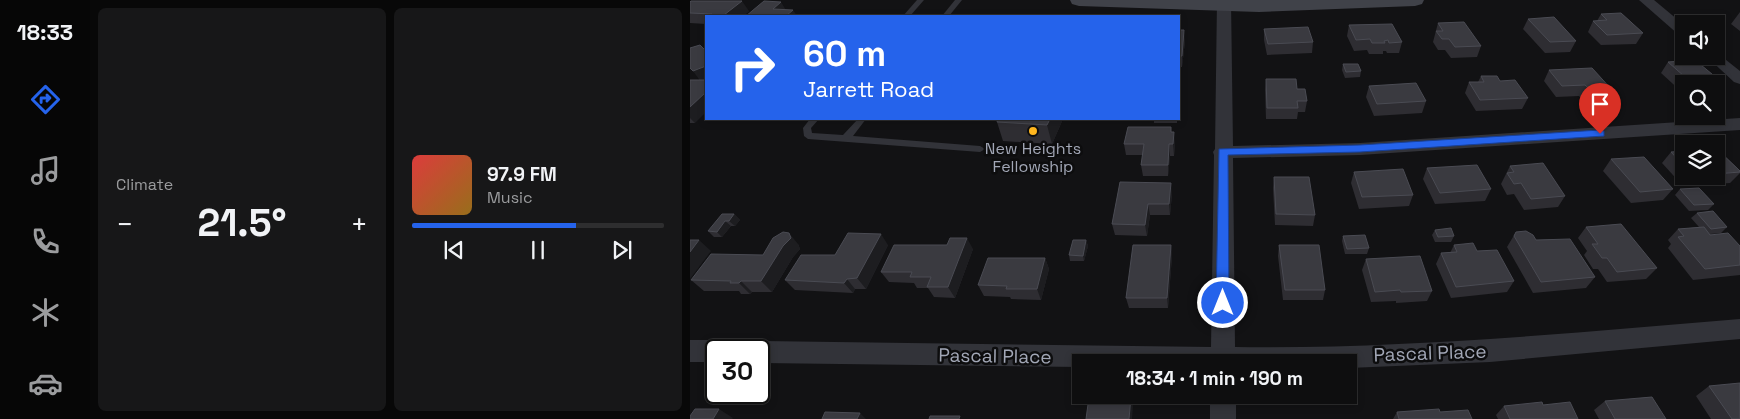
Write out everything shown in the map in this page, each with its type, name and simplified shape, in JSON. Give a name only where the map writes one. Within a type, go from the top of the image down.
[{"type":"main road","points":[[1078,0],[1224,3],[1415,0]]},
{"type":"street","points":[[1646,0],[1675,24]]},
{"type":"street","points":[[1223,354],[1222,152],[1224,3]]},
{"type":"street","points":[[1724,65],[1740,78]]},
{"type":"street","points":[[1222,152],[1360,148],[1740,124]]},
{"type":"street","name":"Pascal Place","points":[[1357,356],[1490,351],[1740,329]]},
{"type":"street","points":[[690,351],[705,351]]},
{"type":"street","name":"Pascal Place","points":[[770,352],[1072,358]]},
{"type":"street","points":[[1223,404],[1223,419]]},
{"type":"lane","points":[[907,15],[921,0]]},
{"type":"lane","points":[[946,15],[958,0]]},
{"type":"lane","points":[[813,120],[806,128],[808,136],[980,149]]},
{"type":"lane","points":[[846,138],[861,120]]},
{"type":"building","points":[[742,1],[724,15],[690,13],[690,2]]},
{"type":"building","points":[[764,1],[781,2],[773,9],[793,10],[787,15],[747,15]]},
{"type":"building","points":[[1621,13],[1643,33],[1607,35],[1593,21],[1607,20],[1601,14]]},
{"type":"building","points":[[1554,17],[1576,41],[1550,42],[1528,19]]},
{"type":"building","points":[[1464,22],[1481,46],[1455,47],[1449,39],[1442,39],[1436,31],[1443,31],[1438,23]]},
{"type":"building","points":[[1392,24],[1402,42],[1389,43],[1388,40],[1384,41],[1385,43],[1372,43],[1370,39],[1356,40],[1349,25]]},
{"type":"building","points":[[1308,27],[1313,42],[1268,44],[1264,29]]},
{"type":"building","points":[[1180,30],[1184,30],[1182,56],[1180,56]]},
{"type":"building","points":[[700,45],[705,50],[705,66],[693,71],[690,68],[690,48]]},
{"type":"building","points":[[1675,61],[1675,65],[1701,65],[1713,75],[1683,75],[1668,62]]},
{"type":"building","points":[[1343,64],[1358,64],[1361,71],[1346,72]]},
{"type":"building","points":[[1592,68],[1613,91],[1592,92],[1585,85],[1562,86],[1549,70]]},
{"type":"building","points":[[1481,76],[1497,76],[1500,81],[1515,80],[1528,98],[1480,100],[1469,82],[1484,82]]},
{"type":"building","points":[[1266,79],[1296,79],[1297,89],[1305,89],[1307,101],[1297,101],[1298,108],[1267,108]]},
{"type":"building","points":[[690,80],[705,80],[705,93],[690,107]]},
{"type":"building","points":[[1416,83],[1426,101],[1377,104],[1369,86]]},
{"type":"building","points":[[998,120],[1050,120],[1047,125],[997,122]]},
{"type":"building","points":[[1128,127],[1171,127],[1171,132],[1174,132],[1173,144],[1169,144],[1168,165],[1141,165],[1144,144],[1124,144]]},
{"type":"building","points":[[1644,157],[1673,189],[1640,192],[1611,159]]},
{"type":"building","points":[[1725,157],[1740,171],[1725,173]]},
{"type":"building","points":[[1543,163],[1565,196],[1531,199],[1521,183],[1514,184],[1507,173],[1514,172],[1510,166]]},
{"type":"building","points":[[1477,165],[1491,189],[1440,193],[1427,168]]},
{"type":"building","points":[[1403,169],[1413,195],[1362,197],[1354,172]]},
{"type":"building","points":[[1274,177],[1309,177],[1315,215],[1276,214]]},
{"type":"building","points":[[1120,182],[1171,183],[1169,204],[1148,204],[1145,225],[1112,224]]},
{"type":"building","points":[[1699,188],[1714,204],[1694,205],[1680,189]]},
{"type":"building","points":[[1713,211],[1727,227],[1711,229],[1697,213]]},
{"type":"building","points":[[722,214],[734,214],[729,221],[725,221],[717,232],[708,231]]},
{"type":"building","points":[[1621,224],[1657,268],[1617,272],[1607,258],[1602,258],[1592,244],[1598,244],[1586,227]]},
{"type":"building","points":[[1704,227],[1710,235],[1728,233],[1740,246],[1740,265],[1705,269],[1678,237],[1684,236],[1678,229]]},
{"type":"building","points":[[1451,228],[1454,236],[1438,237],[1435,230]]},
{"type":"building","points":[[1526,231],[1533,235],[1536,240],[1570,239],[1595,277],[1541,282],[1514,236],[1516,232]]},
{"type":"building","points":[[783,232],[789,233],[791,238],[783,246],[761,281],[730,283],[731,281],[691,280],[711,254],[763,255],[773,238]]},
{"type":"building","points":[[848,233],[881,234],[857,278],[847,279],[844,283],[785,280],[801,255],[835,255]]},
{"type":"building","points":[[1365,235],[1369,248],[1347,249],[1343,236]]},
{"type":"building","points":[[950,238],[967,238],[948,287],[927,287],[931,277],[910,277],[912,272],[881,272],[894,245],[947,245]]},
{"type":"building","points":[[690,240],[699,240],[690,252]]},
{"type":"building","points":[[1073,240],[1086,240],[1083,256],[1069,255]]},
{"type":"building","points":[[1473,243],[1477,251],[1497,250],[1514,281],[1456,287],[1441,253],[1457,252],[1454,245]]},
{"type":"building","points":[[1133,245],[1171,245],[1167,298],[1126,298]]},
{"type":"building","points":[[1279,245],[1319,245],[1325,290],[1285,290]]},
{"type":"building","points":[[1420,256],[1432,291],[1401,292],[1400,290],[1375,292],[1366,259]]},
{"type":"building","points":[[988,258],[1045,258],[1037,289],[1006,289],[1007,286],[978,285]]},
{"type":"building","points":[[1740,383],[1740,419],[1732,419],[1709,386]]},
{"type":"building","points":[[1652,397],[1666,419],[1615,419],[1605,401]]},
{"type":"building","points":[[1542,402],[1543,405],[1570,402],[1578,419],[1510,419],[1504,406]]},
{"type":"building","points":[[1088,404],[1130,404],[1129,419],[1086,419]]},
{"type":"building","points":[[695,409],[719,409],[713,419],[690,419]]},
{"type":"building","points":[[1439,409],[1440,412],[1468,410],[1472,419],[1399,419],[1397,412]]},
{"type":"building","points":[[825,412],[860,413],[857,419],[822,419]]},
{"type":"building","points":[[930,416],[960,416],[959,419],[929,419]]},
{"type":"place","name":"New Heights Fellowship","points":[[1033,131]]},
{"type":"route","points":[[1223,303],[1222,152],[1360,148],[1600,134]]}]
